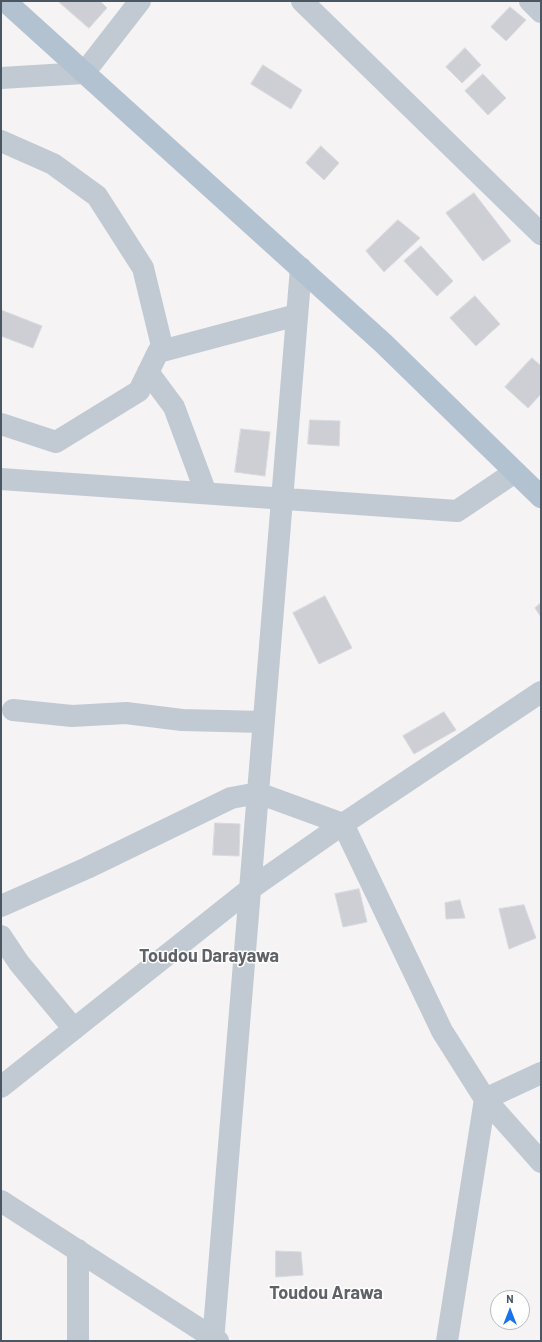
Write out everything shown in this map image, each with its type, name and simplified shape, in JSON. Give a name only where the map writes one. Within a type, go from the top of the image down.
[{"type":"main road","points":[[4,1],[383,343],[541,497]]},
{"type":"street","points":[[1,78],[84,72],[140,1]]},
{"type":"street","points":[[302,1],[541,234]]},
{"type":"street","points":[[530,1],[541,12]]},
{"type":"street","points":[[1,141],[54,164],[97,196],[143,268],[163,350]]},
{"type":"street","points":[[1,1201],[214,1340],[301,268]]},
{"type":"street","points":[[1,424],[56,442],[139,391],[158,352],[297,316]]},
{"type":"street","points":[[148,372],[174,407],[206,493]]},
{"type":"street","points":[[1,479],[282,498],[457,512],[515,472]]},
{"type":"street","points":[[1,1087],[250,889],[343,824],[541,692]]},
{"type":"street","points":[[13,710],[72,716],[126,713],[182,720],[263,722]]},
{"type":"street","points":[[1,906],[87,868],[231,798],[258,792],[343,824],[442,1031],[485,1099],[541,1162]]},
{"type":"street","points":[[1,936],[19,963],[74,1029]]},
{"type":"street","points":[[485,1099],[530,1076],[541,1073]]},
{"type":"street","points":[[447,1341],[485,1099]]},
{"type":"street","points":[[78,1250],[78,1341]]},
{"type":"building","points":[[58,1],[100,1],[107,8],[89,28]]},
{"type":"building","points":[[510,7],[526,20],[506,41],[491,27]]},
{"type":"building","points":[[465,48],[481,65],[462,83],[446,67]]},
{"type":"building","points":[[263,65],[302,90],[291,109],[251,84]]},
{"type":"building","points":[[483,74],[506,98],[488,115],[465,91]]},
{"type":"building","points":[[321,146],[339,163],[324,180],[306,163]]},
{"type":"building","points":[[474,193],[511,241],[483,261],[446,213]]},
{"type":"building","points":[[398,220],[420,238],[384,272],[366,251]]},
{"type":"building","points":[[421,246],[453,281],[437,296],[404,261]]},
{"type":"building","points":[[475,296],[500,324],[476,346],[450,318]]},
{"type":"building","points":[[1,310],[42,326],[33,348],[1,336]]},
{"type":"building","points":[[532,358],[541,366],[541,394],[528,408],[505,387]]},
{"type":"building","points":[[310,420],[340,421],[339,446],[308,444]]},
{"type":"building","points":[[241,429],[270,432],[265,476],[235,472]]},
{"type":"building","points":[[325,596],[352,648],[319,664],[293,613]]},
{"type":"building","points":[[541,603],[541,617],[535,608]]},
{"type":"building","points":[[444,712],[456,730],[414,754],[403,736]]},
{"type":"building","points":[[215,823],[240,824],[239,856],[213,855]]},
{"type":"building","points":[[359,889],[367,922],[343,927],[335,894]]},
{"type":"building","points":[[460,900],[465,918],[446,919],[445,903]]},
{"type":"building","points":[[524,905],[536,938],[509,949],[499,909]]},
{"type":"building","points":[[276,1251],[301,1252],[303,1275],[276,1277]]},
{"type":"district","name":"Toudou Darayawa","points":[[209,956]]},
{"type":"district","name":"Toudou Arawa","points":[[326,1293]]}]
